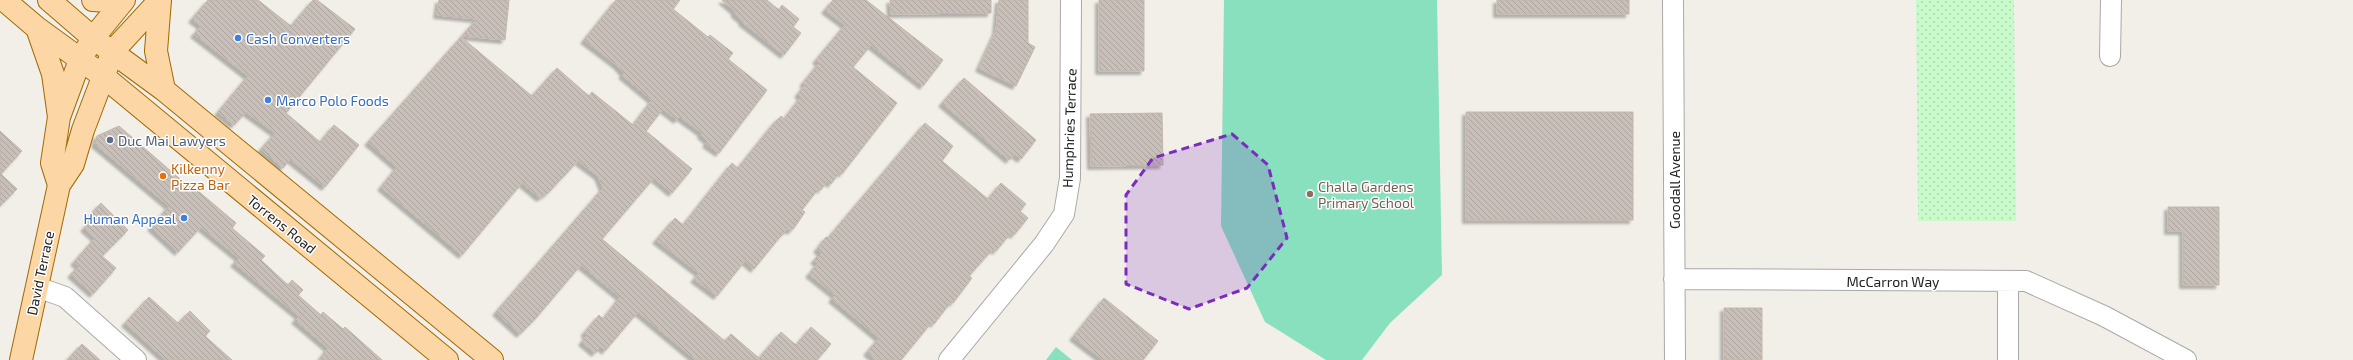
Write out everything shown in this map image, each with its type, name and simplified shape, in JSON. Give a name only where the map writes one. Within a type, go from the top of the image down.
[{"type":"main road","name":"Torrens Road","points":[[4,0],[38,28],[103,76],[448,360]]},
{"type":"main road","name":"Torrens Road","points":[[49,0],[93,38],[113,51],[164,90],[492,360]]},
{"type":"main road","points":[[93,0],[123,1]]},
{"type":"main road","points":[[113,51],[160,0]]},
{"type":"main road","points":[[160,0],[156,51],[164,90]]},
{"type":"main road","points":[[60,185],[52,163],[59,117],[80,60],[93,38],[123,1]]},
{"type":"main road","points":[[38,28],[53,74],[59,117]]},
{"type":"main road","name":"David Terrace","points":[[21,360],[60,185],[74,164],[83,130],[113,51]]},
{"type":"street","name":"Humphries Terrace","points":[[949,360],[1044,244],[1064,214],[1070,178],[1071,0]]},
{"type":"street","name":"Goodall Avenue","points":[[1673,0],[1675,360]]},
{"type":"street","points":[[2110,56],[2111,0]]},
{"type":"street","name":"McCarron Way","points":[[1674,279],[2026,281],[2037,284],[2104,316],[2186,360]]},
{"type":"street","points":[[2008,281],[2008,360]]},
{"type":"street","points":[[37,287],[65,296],[136,360]]},
{"type":"highlighted area","points":[[1232,134],[1268,165],[1287,238],[1247,288],[1189,309],[1126,284],[1126,195],[1153,158]]},
{"type":"green space","name":"Challa Gardens Primary School","points":[[1224,0],[1437,0],[1442,275],[1390,323],[1362,360],[1326,360],[1265,322],[1221,226]]},
{"type":"green space","points":[[1916,0],[2014,0],[2016,221],[1918,221]]},
{"type":"green space","points":[[1056,347],[1072,360],[1046,360]]},
{"type":"building","points":[[208,0],[258,0],[291,26],[313,0],[317,0],[355,29],[286,113],[320,142],[334,125],[359,145],[325,187],[290,159],[283,168],[261,149],[275,133],[246,112],[234,125],[218,112],[248,76],[194,34],[201,26],[192,19]]},
{"type":"building","points":[[439,0],[509,0],[505,40],[462,36],[477,19],[437,15]]},
{"type":"building","points":[[616,0],[680,0],[673,9],[708,37],[710,35],[733,53],[728,59],[767,90],[719,153],[706,144],[708,141],[701,135],[702,133],[680,117],[677,120],[663,109],[646,131],[692,169],[672,193],[654,178],[602,239],[725,341],[731,334],[759,358],[781,332],[796,345],[811,327],[831,344],[817,360],[696,360],[638,312],[605,351],[601,347],[595,353],[582,342],[587,335],[584,333],[599,315],[603,319],[620,297],[581,265],[536,318],[520,334],[496,312],[603,188],[598,176],[578,161],[548,193],[540,198],[522,183],[462,255],[381,187],[397,167],[368,142],[461,37],[532,96],[557,68],[589,96],[592,92],[633,125],[652,100],[622,75],[624,73],[617,65],[584,40]]},
{"type":"building","points":[[722,0],[767,0],[779,10],[782,5],[799,19],[793,27],[801,33],[784,55],[742,22],[743,21],[734,13],[736,12]]},
{"type":"building","points":[[833,0],[866,0],[943,60],[923,86],[871,45],[853,67],[897,103],[842,174],[840,172],[831,184],[827,181],[821,190],[819,188],[802,210],[805,212],[794,228],[790,231],[788,229],[780,237],[754,269],[745,261],[717,296],[694,279],[699,273],[656,240],[675,218],[683,225],[732,163],[738,168],[774,123],[781,116],[784,119],[801,97],[798,94],[805,85],[803,83],[819,63],[816,60],[845,25],[825,10]]},
{"type":"building","points":[[890,0],[991,0],[991,13],[891,14]]},
{"type":"building","points":[[999,0],[1028,0],[1028,43],[1035,47],[1016,86],[979,68],[996,31]]},
{"type":"building","points":[[1099,0],[1144,0],[1144,71],[1099,71]]},
{"type":"building","points":[[1497,0],[1629,0],[1629,14],[1497,14]]},
{"type":"building","points":[[964,78],[1036,140],[1021,159],[1014,154],[1009,160],[942,103]]},
{"type":"building","points":[[1466,112],[1633,112],[1633,220],[1466,220]]},
{"type":"building","points":[[1162,113],[1163,165],[1091,166],[1090,114]]},
{"type":"building","points":[[925,123],[953,146],[942,161],[988,199],[1001,183],[1026,204],[1020,211],[1028,218],[1014,235],[1011,233],[996,251],[993,249],[969,276],[972,278],[953,303],[951,302],[934,324],[932,322],[901,360],[876,360],[867,352],[879,338],[832,299],[835,295],[809,274],[818,263],[814,260],[821,253],[817,249],[826,237],[828,238]]},
{"type":"building","points":[[119,126],[188,186],[190,184],[236,223],[232,228],[265,256],[261,260],[288,285],[292,280],[303,290],[298,295],[321,315],[323,312],[343,329],[345,327],[382,360],[319,360],[328,348],[295,320],[299,316],[234,263],[239,258],[201,227],[178,252],[151,227],[169,206],[95,144],[97,136]]},
{"type":"building","points":[[0,131],[22,151],[1,174],[17,189],[0,206]]},
{"type":"building","points":[[101,203],[128,230],[102,256],[116,268],[93,294],[71,274],[79,266],[74,262],[95,238],[84,228],[92,219],[89,216]]},
{"type":"building","points":[[2168,207],[2219,207],[2219,285],[2183,285],[2183,231],[2168,231]]},
{"type":"building","points":[[149,297],[178,323],[190,311],[210,331],[205,336],[232,360],[166,360],[125,323]]},
{"type":"building","points":[[1104,298],[1158,341],[1143,360],[1103,360],[1073,337]]},
{"type":"building","points":[[1724,308],[1762,308],[1762,360],[1724,360]]},
{"type":"building","points":[[82,344],[100,360],[67,360]]},
{"type":"place","name":"Cash Converters","points":[[238,38]]},
{"type":"place","name":"Marco Polo Foods","points":[[268,100]]},
{"type":"place","name":"Duc Mai Lawyers","points":[[110,140]]},
{"type":"place","name":"Kilkenny Pizza Bar","points":[[163,176]]},
{"type":"place","name":"Challa Gardens Primary School","points":[[1310,194]]},
{"type":"place","name":"Human Appeal","points":[[184,218]]}]
